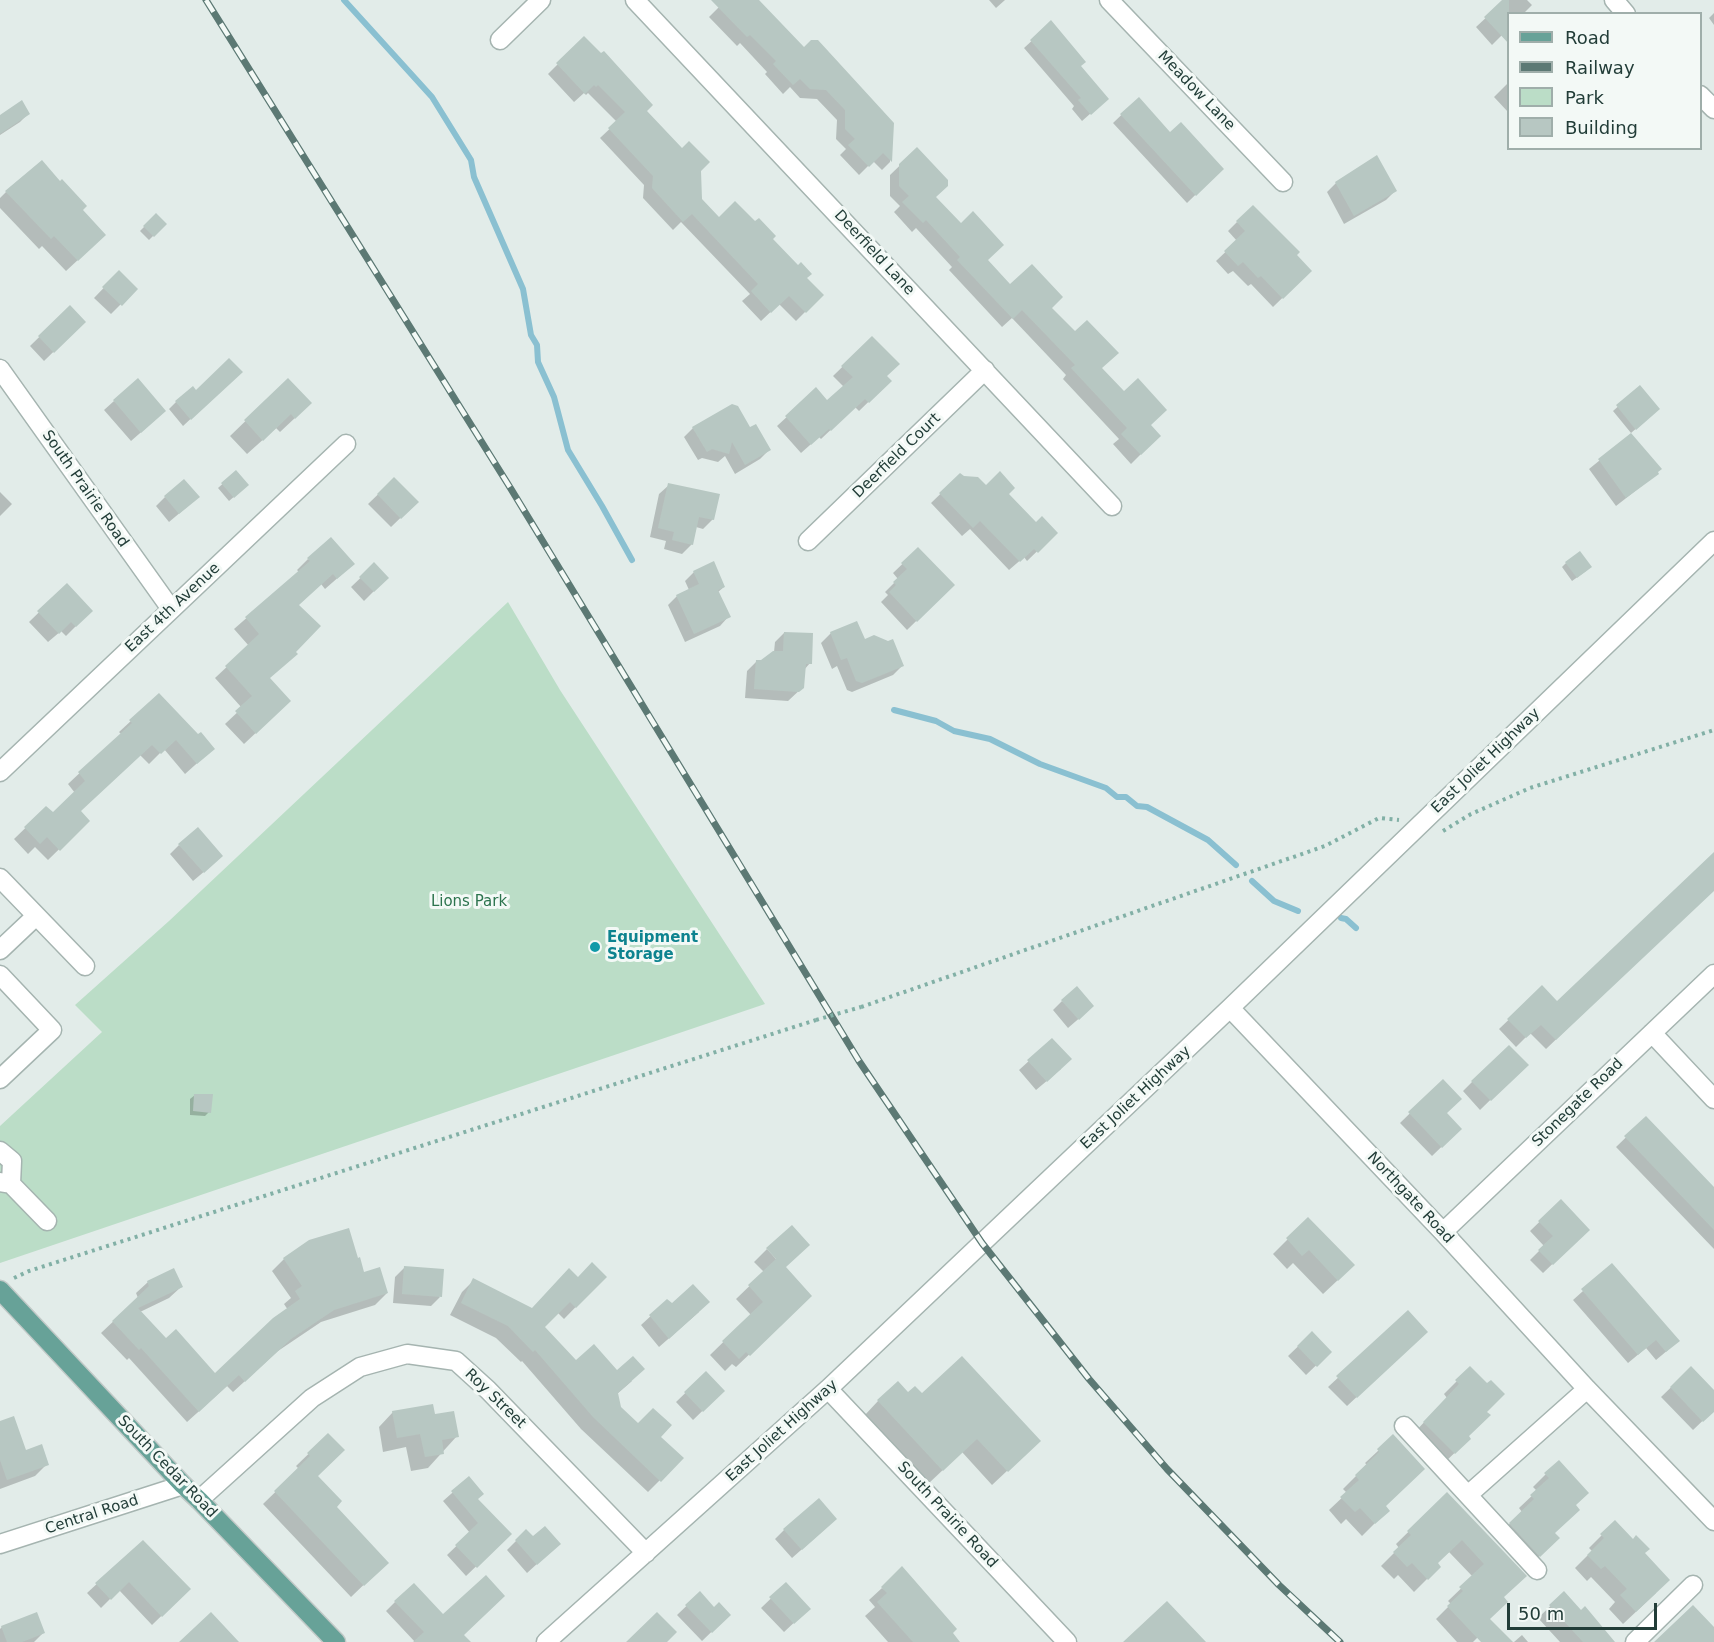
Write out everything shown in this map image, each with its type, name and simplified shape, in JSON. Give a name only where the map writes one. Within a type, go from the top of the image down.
[{"type":"main road","name":"South Cedar Road","points":[[0,1290],[183,1485],[336,1642]]},
{"type":"street","points":[[500,40],[541,0]]},
{"type":"street","name":"Deerfield Lane","points":[[635,0],[1112,506]]},
{"type":"street","name":"Meadow Lane","points":[[1109,0],[1283,182]]},
{"type":"street","points":[[1614,0],[1624,12]]},
{"type":"street","points":[[1702,96],[1714,109]]},
{"type":"street","name":"South Prairie Road","points":[[0,369],[171,609]]},
{"type":"street","name":"Deerfield Court","points":[[808,541],[985,370]]},
{"type":"street","name":"East 4th Avenue","points":[[0,772],[346,444]]},
{"type":"street","name":"East Joliet Highway","points":[[546,1642],[828,1389],[1230,1008],[1714,541]]},
{"type":"street","points":[[0,878],[85,966]]},
{"type":"street","points":[[0,950],[36,916]]},
{"type":"street","name":"Stonegate Road","points":[[1443,1232],[1714,974]]},
{"type":"street","points":[[0,975],[52,1030],[0,1079]]},
{"type":"street","name":"Northgate Road","points":[[1230,1008],[1714,1521]]},
{"type":"street","points":[[1652,1033],[1714,1099]]},
{"type":"street","points":[[0,1151],[12,1161],[6,1183],[46,1221]]},
{"type":"street","name":"Roy Street","points":[[200,1500],[312,1398],[360,1367],[406,1354],[456,1362],[488,1390],[646,1553]]},
{"type":"street","name":"South Prairie Road","points":[[828,1389],[1067,1642]]},
{"type":"street","points":[[1468,1495],[1587,1389]]},
{"type":"street","points":[[1404,1426],[1537,1570]]},
{"type":"street","name":"Central Road","points":[[0,1544],[183,1485]]},
{"type":"street","points":[[1635,1642],[1693,1586]]},
{"type":"path","points":[[1437,833],[1471,814],[1530,788],[1714,730]]},
{"type":"path","points":[[15,1277],[861,1006],[1325,846],[1379,818],[1396,818]]},
{"type":"green space","name":"Lions Park","points":[[508,602],[560,690],[765,1004],[0,1263],[0,1126],[102,1032],[75,1005],[169,921]]},
{"type":"building","points":[[711,0],[759,0],[804,47],[811,40],[818,40],[894,123],[892,162],[883,153],[869,167],[848,145],[855,139],[845,129],[845,110],[826,90],[810,89],[800,79],[793,85],[773,64],[776,61],[750,35],[747,37]]},
{"type":"building","points":[[1502,0],[1509,0],[1507,42],[1484,17]]},
{"type":"building","points":[[1051,20],[1086,62],[1081,66],[1109,99],[1091,115],[1078,100],[1081,98],[1030,40]]},
{"type":"building","points":[[584,36],[601,53],[604,51],[653,105],[647,111],[682,148],[689,141],[710,162],[701,171],[702,199],[719,217],[735,201],[755,221],[759,218],[776,236],[773,239],[798,265],[801,262],[812,274],[807,278],[824,295],[806,313],[789,296],[771,313],[751,291],[758,284],[692,214],[683,222],[652,188],[653,176],[608,128],[625,112],[598,85],[596,87],[594,85],[585,94],[556,63]]},
{"type":"building","points":[[1139,97],[1170,132],[1181,122],[1224,169],[1196,196],[1120,114]]},
{"type":"building","points":[[22,100],[30,114],[0,134],[0,115]]},
{"type":"building","points":[[917,147],[948,180],[948,186],[936,197],[961,223],[973,211],[1004,245],[988,260],[1010,284],[1032,264],[1063,297],[1052,308],[1075,331],[1087,320],[1119,353],[1102,368],[1124,391],[1138,378],[1167,410],[1151,425],[1161,436],[1141,455],[1121,434],[1127,428],[1071,368],[1075,365],[1022,310],[1013,319],[957,260],[960,257],[926,220],[923,223],[902,202],[909,196],[899,186],[899,164]]},
{"type":"building","points":[[1377,155],[1397,191],[1354,216],[1335,182]]},
{"type":"building","points":[[42,160],[60,181],[62,179],[87,206],[83,210],[106,235],[78,261],[54,236],[51,239],[5,191]]},
{"type":"building","points":[[1253,205],[1300,252],[1297,255],[1312,271],[1283,299],[1261,276],[1258,278],[1243,262],[1238,266],[1224,251],[1245,231],[1236,221]]},
{"type":"building","points":[[156,213],[167,224],[154,237],[143,226]]},
{"type":"building","points":[[119,270],[138,289],[122,306],[102,287]]},
{"type":"building","points":[[70,305],[86,322],[54,353],[38,336]]},
{"type":"building","points":[[872,336],[900,364],[887,376],[892,381],[869,403],[865,399],[831,431],[829,429],[811,445],[785,416],[816,387],[827,400],[853,377],[841,366]]},
{"type":"building","points":[[229,358],[243,372],[191,420],[175,401],[193,386],[196,390]]},
{"type":"building","points":[[138,378],[166,411],[141,433],[113,400]]},
{"type":"building","points":[[288,378],[312,403],[295,419],[291,414],[263,441],[244,420]]},
{"type":"building","points":[[1640,385],[1660,409],[1636,430],[1616,405]]},
{"type":"building","points":[[732,404],[738,406],[750,427],[756,424],[771,450],[745,465],[732,442],[729,454],[712,449],[707,452],[692,427]]},
{"type":"building","points":[[1631,433],[1662,469],[1658,472],[1659,474],[1626,498],[1598,459]]},
{"type":"building","points":[[236,470],[249,485],[234,498],[221,483]]},
{"type":"building","points":[[1000,471],[1015,488],[1009,494],[1036,522],[1042,516],[1058,533],[1038,553],[1034,549],[1020,562],[980,521],[973,528],[939,493],[960,473],[964,476],[978,477],[986,485]]},
{"type":"building","points":[[394,477],[419,502],[401,519],[377,494]]},
{"type":"building","points":[[184,479],[200,497],[179,514],[164,496]]},
{"type":"building","points":[[668,483],[720,494],[714,520],[699,517],[693,545],[672,540],[674,532],[658,528]]},
{"type":"building","points":[[331,537],[355,564],[337,579],[333,574],[299,605],[321,626],[296,652],[298,654],[270,678],[291,701],[256,734],[235,711],[252,696],[225,666],[259,634],[245,617],[310,561],[307,558]]},
{"type":"building","points":[[918,547],[955,585],[917,622],[889,592],[896,585],[893,582],[907,569],[901,563]]},
{"type":"building","points":[[1580,551],[1592,567],[1577,578],[1565,562]]},
{"type":"building","points":[[714,561],[725,587],[718,590],[731,617],[694,634],[676,595],[699,584],[693,571]]},
{"type":"building","points":[[374,562],[389,578],[374,592],[359,577]]},
{"type":"building","points":[[67,583],[93,611],[76,627],[71,622],[59,634],[37,611]]},
{"type":"building","points":[[857,621],[865,639],[874,635],[888,641],[893,639],[904,666],[862,683],[856,681],[847,658],[841,660],[830,632]]},
{"type":"building","points":[[784,632],[813,633],[812,664],[806,664],[804,688],[799,692],[754,689],[756,660],[761,660],[773,651],[783,651]]},
{"type":"building","points":[[159,693],[198,734],[201,732],[215,749],[197,764],[176,740],[161,754],[152,745],[81,811],[90,821],[60,851],[47,837],[40,844],[24,827],[46,806],[53,812],[85,781],[78,772],[132,723],[129,720]]},
{"type":"building","points":[[198,827],[223,856],[204,873],[178,844]]},
{"type":"building","points":[[1714,852],[1714,891],[1556,1040],[1541,1025],[1526,1038],[1507,1019],[1542,985],[1557,1001]]},
{"type":"building","points":[[1077,986],[1094,1006],[1079,1020],[1061,1000]]},
{"type":"building","points":[[1052,1038],[1072,1059],[1047,1082],[1027,1060]]},
{"type":"building","points":[[1509,1045],[1529,1065],[1491,1101],[1471,1081]]},
{"type":"building","points":[[1443,1079],[1462,1099],[1447,1113],[1462,1129],[1442,1148],[1408,1112]]},
{"type":"building","points":[[194,1094],[213,1094],[211,1113],[193,1111]]},
{"type":"building","points":[[1646,1116],[1714,1187],[1714,1230],[1624,1136]]},
{"type":"building","points":[[1561,1199],[1590,1230],[1553,1265],[1538,1250],[1553,1236],[1538,1221]]},
{"type":"building","points":[[1308,1217],[1355,1265],[1338,1281],[1309,1250],[1302,1256],[1286,1238]]},
{"type":"building","points":[[792,1225],[810,1245],[786,1267],[812,1296],[750,1356],[746,1352],[739,1359],[722,1341],[763,1302],[748,1285],[776,1259],[766,1248]]},
{"type":"building","points":[[349,1228],[364,1272],[380,1267],[388,1293],[334,1310],[291,1339],[245,1382],[239,1375],[199,1412],[141,1348],[139,1350],[112,1321],[149,1286],[147,1281],[174,1268],[183,1287],[138,1308],[166,1338],[176,1329],[215,1373],[273,1318],[300,1299],[295,1291],[302,1286],[283,1258],[309,1240]]},
{"type":"building","points":[[592,1262],[607,1277],[576,1308],[570,1302],[545,1327],[576,1360],[594,1344],[617,1370],[633,1356],[645,1369],[618,1393],[621,1407],[638,1423],[653,1408],[672,1425],[661,1437],[684,1458],[661,1482],[593,1417],[535,1350],[533,1352],[508,1326],[461,1303],[473,1278],[532,1308],[569,1268],[578,1277]]},
{"type":"building","points":[[1612,1263],[1680,1341],[1666,1352],[1656,1340],[1638,1355],[1581,1289]]},
{"type":"building","points":[[404,1266],[444,1269],[442,1297],[402,1294]]},
{"type":"building","points":[[693,1284],[710,1302],[669,1339],[649,1315],[667,1299],[672,1303]]},
{"type":"building","points":[[1408,1310],[1428,1332],[1357,1398],[1336,1376]]},
{"type":"building","points":[[1312,1331],[1332,1352],[1317,1367],[1297,1346]]},
{"type":"building","points":[[962,1356],[1041,1441],[1008,1472],[977,1439],[943,1471],[877,1400],[898,1381],[908,1392],[915,1386],[922,1393]]},
{"type":"building","points":[[1470,1366],[1487,1383],[1491,1380],[1505,1394],[1487,1412],[1491,1415],[1469,1436],[1471,1439],[1455,1454],[1423,1422],[1459,1384],[1455,1380]]},
{"type":"building","points":[[1691,1366],[1714,1390],[1714,1412],[1703,1422],[1670,1387]]},
{"type":"building","points":[[706,1371],[725,1391],[703,1412],[684,1392]]},
{"type":"building","points":[[433,1404],[435,1414],[454,1411],[459,1437],[442,1440],[444,1454],[425,1457],[420,1434],[397,1438],[392,1411]]},
{"type":"building","points":[[14,1416],[26,1450],[42,1444],[49,1465],[7,1480],[0,1460],[0,1421]]},
{"type":"building","points":[[328,1433],[345,1450],[318,1476],[342,1501],[337,1507],[389,1563],[364,1586],[274,1491],[310,1456],[307,1453]]},
{"type":"building","points":[[1393,1434],[1425,1469],[1386,1506],[1390,1511],[1375,1524],[1360,1508],[1355,1512],[1340,1497],[1359,1480],[1355,1475],[1379,1452],[1377,1449]]},
{"type":"building","points":[[1559,1460],[1589,1493],[1576,1505],[1580,1510],[1555,1533],[1560,1538],[1540,1557],[1509,1523],[1534,1499],[1530,1495],[1549,1478],[1544,1473]]},
{"type":"building","points":[[469,1476],[484,1494],[478,1499],[512,1534],[477,1568],[455,1545],[478,1523],[451,1491]]},
{"type":"building","points":[[1447,1492],[1527,1576],[1504,1597],[1508,1602],[1490,1619],[1513,1642],[1481,1642],[1447,1606],[1463,1591],[1459,1587],[1484,1564],[1462,1540],[1438,1563],[1441,1567],[1428,1580],[1412,1563],[1407,1567],[1393,1552],[1411,1535],[1407,1531]]},
{"type":"building","points":[[819,1498],[837,1519],[802,1550],[783,1529]]},
{"type":"building","points":[[1615,1520],[1633,1539],[1636,1535],[1650,1549],[1645,1553],[1670,1580],[1636,1612],[1620,1595],[1627,1589],[1605,1566],[1601,1569],[1587,1555],[1604,1538],[1600,1534]]},
{"type":"building","points":[[545,1526],[561,1544],[537,1565],[515,1540],[526,1529],[533,1536]]},
{"type":"building","points":[[143,1540],[191,1589],[162,1617],[129,1582],[111,1600],[95,1583]]},
{"type":"building","points":[[902,1566],[957,1629],[953,1633],[960,1642],[913,1642],[877,1602],[887,1593],[881,1587]]},
{"type":"building","points":[[486,1575],[505,1596],[464,1635],[471,1642],[413,1642],[424,1632],[394,1601],[414,1583],[443,1614]]},
{"type":"building","points":[[786,1582],[811,1609],[794,1624],[769,1597]]},
{"type":"building","points":[[700,1591],[714,1607],[719,1602],[731,1615],[712,1633],[685,1605]]},
{"type":"building","points":[[1564,1591],[1581,1610],[1585,1606],[1615,1642],[1583,1642],[1549,1605]]},
{"type":"building","points":[[1167,1601],[1206,1642],[1123,1642]]},
{"type":"building","points":[[1693,1605],[1714,1627],[1714,1642],[1654,1642]]},
{"type":"building","points":[[37,1612],[45,1633],[22,1642],[7,1642],[1,1626]]},
{"type":"building","points":[[211,1612],[239,1642],[179,1642]]},
{"type":"building","points":[[657,1612],[677,1632],[667,1642],[626,1642]]},
{"type":"waterway","points":[[344,0],[432,97],[471,160],[474,177],[523,289],[531,335],[537,345],[538,362],[554,397],[568,450],[632,560]]},
{"type":"waterway","points":[[894,710],[936,721],[954,731],[990,739],[1040,764],[1106,788],[1117,797],[1126,797],[1137,806],[1147,807],[1208,840],[1236,865]]},
{"type":"waterway","points":[[1252,881],[1274,901],[1298,911]]},
{"type":"waterway","points":[[1341,918],[1346,919],[1356,928]]},
{"type":"railway","points":[[206,0],[511,489],[859,1061],[982,1243],[1089,1379],[1167,1469],[1279,1585],[1340,1642]]},
{"type":"place","name":"Equipment Storage","points":[[595,947]]}]
